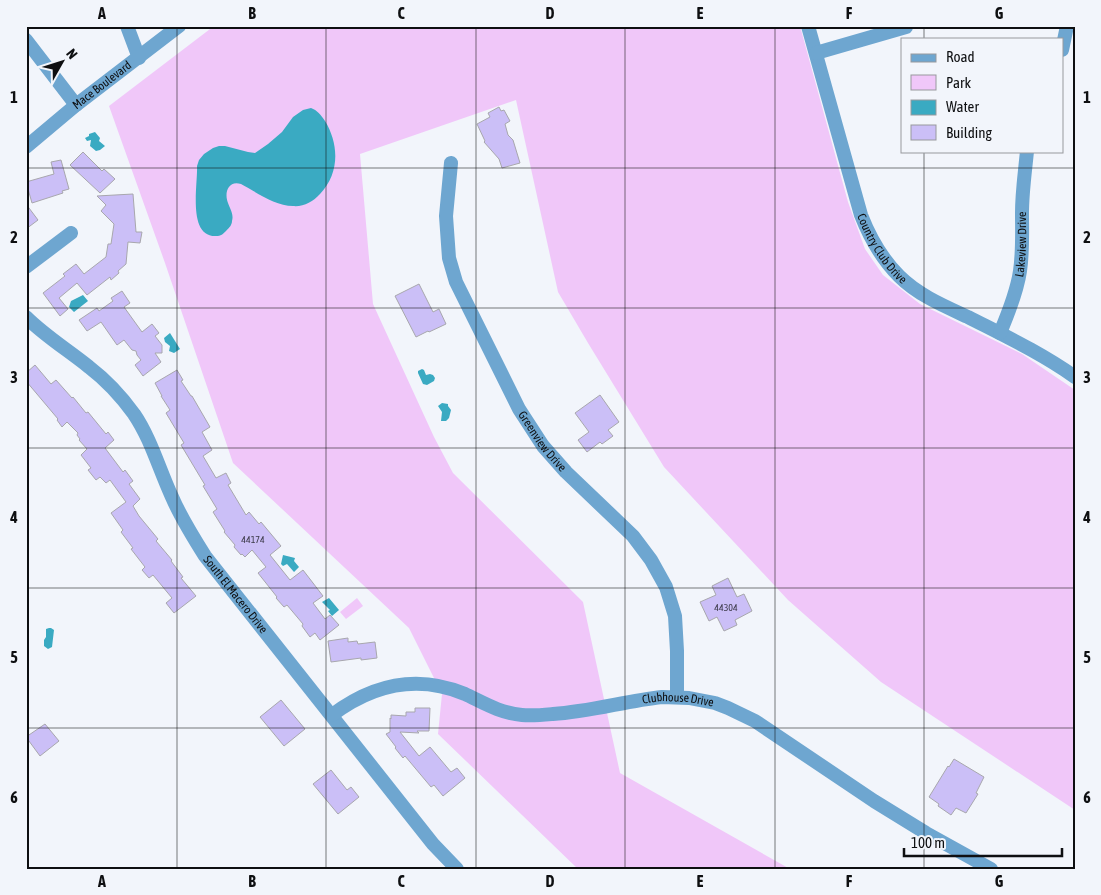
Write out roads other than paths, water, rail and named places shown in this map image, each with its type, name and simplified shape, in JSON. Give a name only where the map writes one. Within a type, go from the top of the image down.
[{"type":"street","points":[[127,26],[139,58]]},
{"type":"street","name":"Mace Boulevard","points":[[26,147],[76,105],[178,26]]},
{"type":"street","name":"Country Club Drive","points":[[808,26],[868,234],[883,258],[914,288],[933,300],[1037,352],[1075,377]]},
{"type":"street","points":[[1064,40],[1067,26]]},
{"type":"street","points":[[816,53],[906,27]]},
{"type":"street","points":[[26,40],[76,105]]},
{"type":"street","name":"Lakeview Drive","points":[[1000,333],[1020,273],[1027,152]]},
{"type":"street","name":"Greenview Drive","points":[[451,163],[446,216],[449,258],[456,282],[519,410],[543,446],[566,472],[633,536],[651,560],[666,587],[675,616],[677,697]]},
{"type":"street","points":[[26,267],[71,233]]},
{"type":"street","name":"South El Macero Drive","points":[[26,317],[40,330],[99,374],[123,399],[134,414],[150,444],[177,509],[201,550],[433,844],[457,869]]},
{"type":"street","name":"Clubhouse Drive","points":[[332,715],[350,702],[374,691],[394,685],[410,684],[425,684],[453,690],[491,707],[522,715],[562,714],[651,698],[677,697],[715,703],[755,721],[882,806],[991,869]]},
{"type":"water","points":[[311,108],[319,113],[325,121],[333,139],[335,149],[334,168],[327,186],[311,202],[297,206],[279,204],[241,184],[233,184],[228,188],[227,192],[227,199],[232,212],[231,225],[221,235],[207,234],[201,228],[196,208],[197,166],[199,160],[204,154],[219,146],[255,153],[282,132],[293,117],[303,110]]},
{"type":"water","points":[[95,132],[100,138],[99,141],[105,146],[96,151],[90,146],[91,140],[87,141],[85,138]]},
{"type":"water","points":[[83,295],[88,301],[74,312],[69,307],[71,301]]},
{"type":"water","points":[[170,333],[180,349],[174,353],[169,351],[170,346],[165,342],[164,338]]},
{"type":"water","points":[[422,369],[426,375],[433,375],[434,381],[427,385],[423,384],[418,373]]},
{"type":"water","points":[[442,403],[448,404],[451,410],[446,421],[441,421],[442,412],[438,406]]},
{"type":"water","points":[[283,555],[295,558],[294,561],[299,567],[294,572],[287,564],[283,566],[281,564]]},
{"type":"water","points":[[329,598],[339,610],[332,616],[328,611],[330,610],[322,602]]},
{"type":"water","points":[[46,629],[54,630],[52,647],[48,649],[44,646],[44,640]]}]
